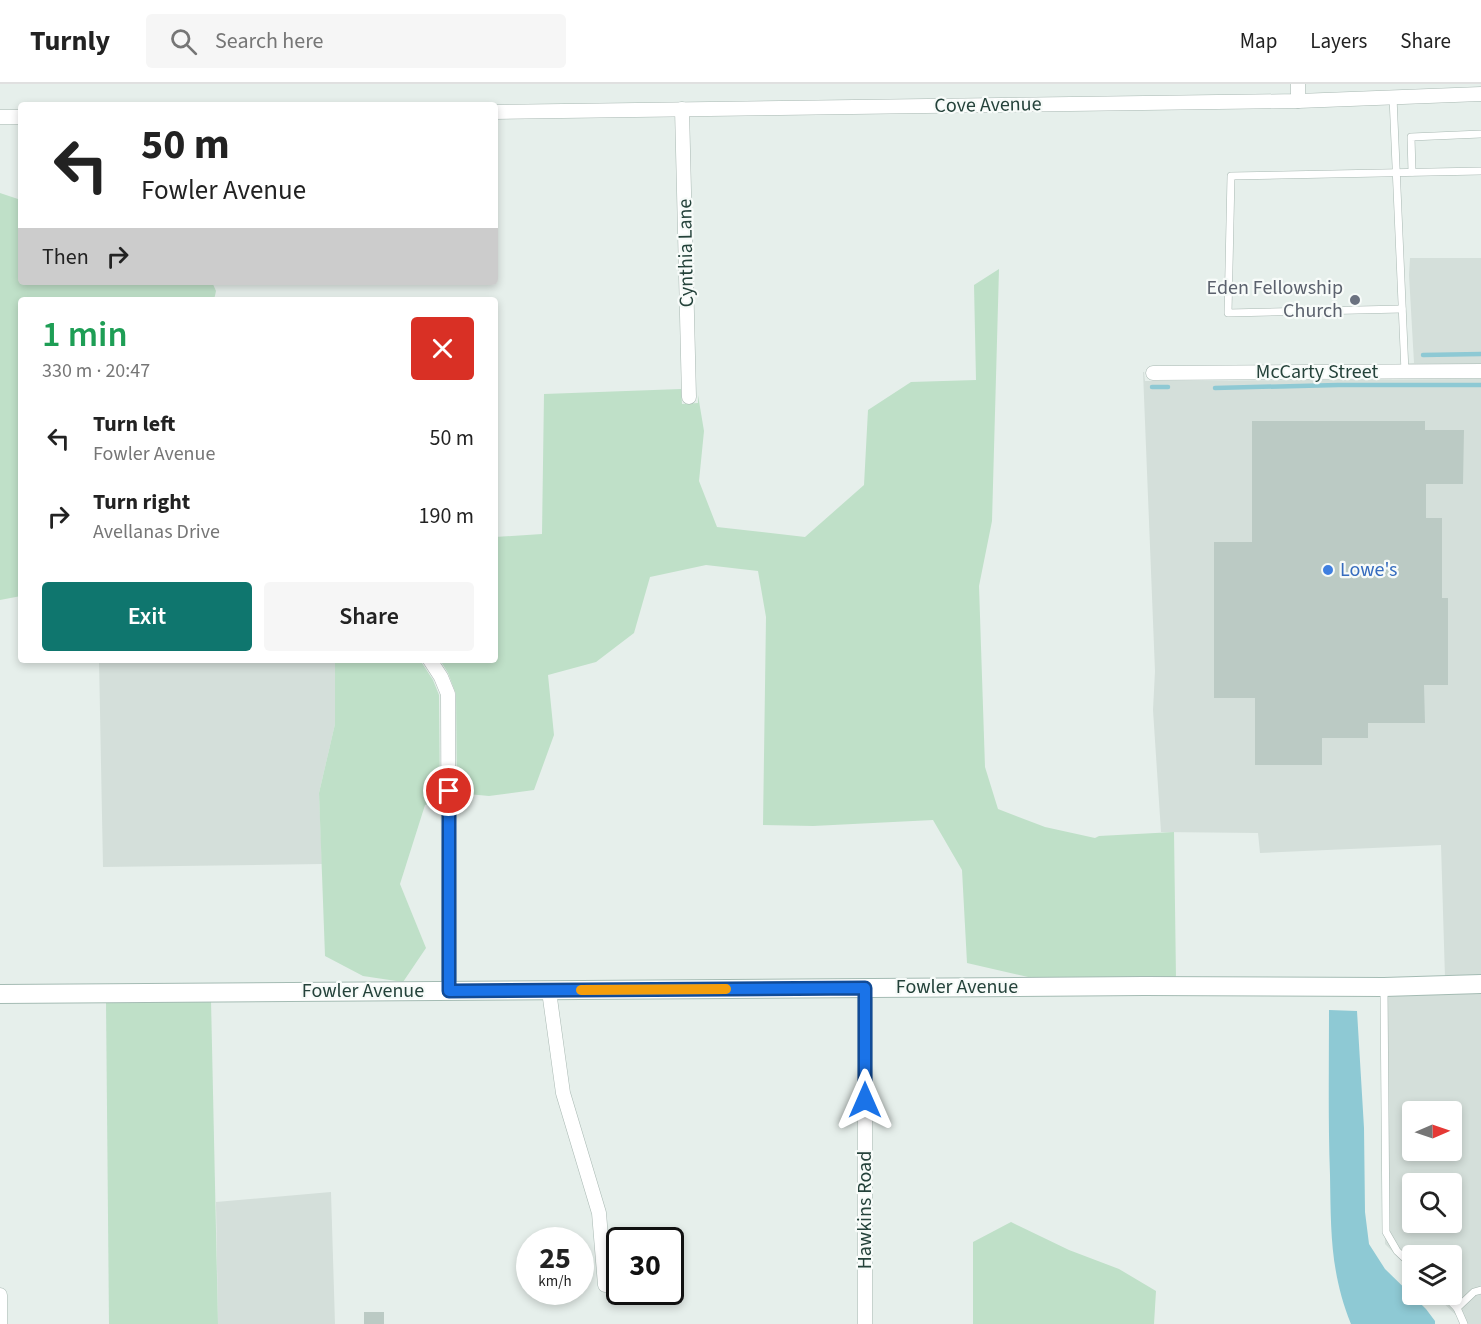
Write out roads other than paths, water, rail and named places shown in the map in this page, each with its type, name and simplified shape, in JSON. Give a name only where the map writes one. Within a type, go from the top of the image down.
[{"type":"street","points":[[1298,84],[1298,101]]},
{"type":"street","name":"Cove Avenue","points":[[498,112],[1298,101],[1481,94]]},
{"type":"street","name":"Cynthia Lane","points":[[682,110],[689,397]]},
{"type":"street","points":[[0,117],[18,117]]},
{"type":"street","name":"McCarty Street","points":[[1153,373],[1481,372]]},
{"type":"street","points":[[432,663],[448,694],[449,991]]},
{"type":"street","name":"Fowler Avenue","points":[[0,994],[1384,987],[1481,984]]},
{"type":"street","name":"Hawkins Road","points":[[865,988],[865,1324]]},
{"type":"street","points":[[549,991],[563,1093],[599,1213],[605,1285]]},
{"type":"street","points":[[0,1295],[0,1324]]},
{"type":"lane","points":[[1393,97],[1405,372]]},
{"type":"lane","points":[[1412,172],[1411,137],[1481,134]]},
{"type":"lane","points":[[1402,309],[1228,313],[1231,176],[1481,171]]},
{"type":"lane","points":[[1384,987],[1386,1232],[1402,1256]]},
{"type":"lane","points":[[1458,1308],[1474,1292],[1481,1290]]},
{"type":"lane","points":[[1455,1305],[1464,1324]]},
{"type":"water","points":[[1329,1010],[1357,1011],[1364,1128],[1365,1212],[1369,1244],[1385,1269],[1402,1286],[1402,1305],[1422,1305],[1435,1324],[1351,1324],[1335,1269],[1329,1134]]},
{"type":"waterway","points":[[1423,355],[1481,354]]},
{"type":"waterway","points":[[1215,388],[1481,385]]},
{"type":"waterway","points":[[1152,387],[1168,387]]},
{"type":"place","name":"Eden Fellowship Church","points":[[1355,300]]},
{"type":"place","name":"Lowe's","points":[[1328,570]]}]
